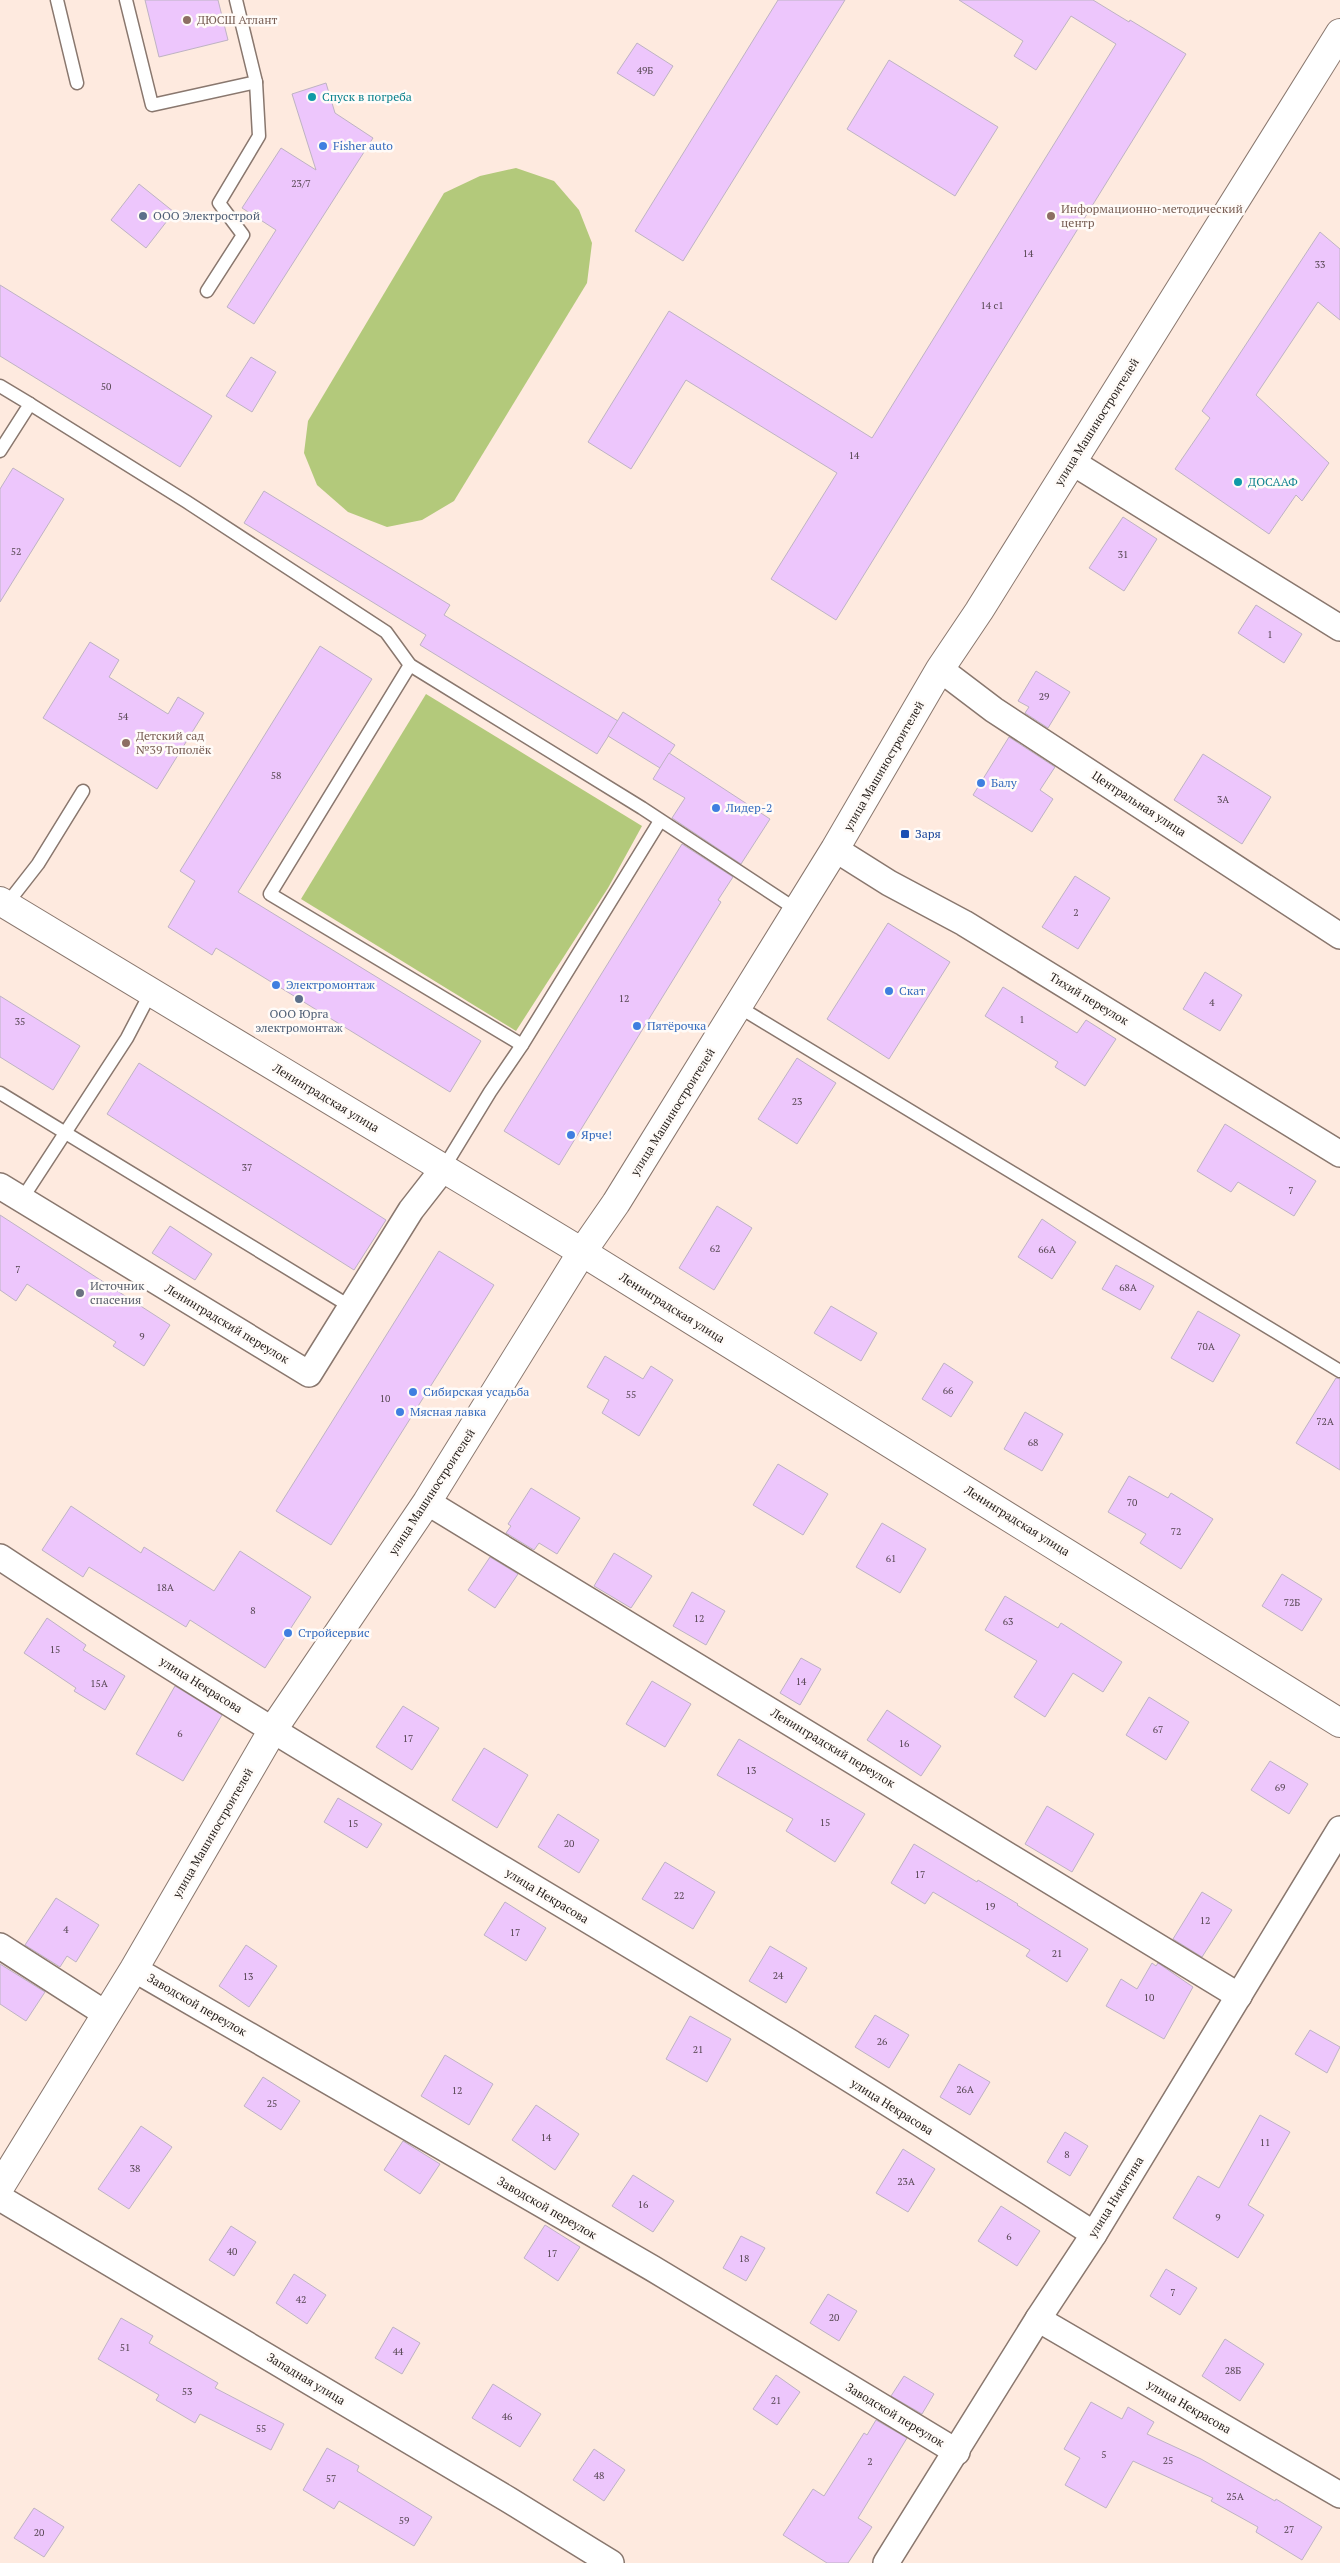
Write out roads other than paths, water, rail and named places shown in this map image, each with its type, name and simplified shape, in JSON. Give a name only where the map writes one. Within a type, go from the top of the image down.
[{"type":"street","name":"улица Машиностроителей","points":[[0,2187],[134,1969],[274,1728],[427,1502],[582,1252],[616,1203],[739,1008],[835,850],[940,669],[1072,462],[1340,33]]},
{"type":"street","points":[[1072,462],[1340,628]]},
{"type":"street","name":"Центральная улица","points":[[940,669],[994,710],[1340,936]]},
{"type":"street","name":"Тихий переулок","points":[[835,850],[889,883],[964,922],[1340,1154]]},
{"type":"street","name":"Ленинградская улица","points":[[3,903],[582,1252],[1340,1723]]},
{"type":"street","points":[[352,1307],[411,1210],[443,1169]]},
{"type":"street","name":"Ленинградский переулок","points":[[0,1186],[309,1374],[352,1307]]},
{"type":"street","name":"Ленинградский переулок","points":[[427,1502],[1239,1996]]},
{"type":"street","name":"улица Некрасова","points":[[0,1557],[85,1613],[274,1728],[351,1778],[790,2042],[1094,2234]]},
{"type":"street","name":"улица Никитина","points":[[886,2563],[957,2452],[1038,2319],[1094,2234],[1340,1829]]},
{"type":"street","points":[[0,1946],[106,2014]]},
{"type":"street","name":"Заводской переулок","points":[[134,1969],[652,2268],[957,2452]]},
{"type":"street","name":"Западная улица","points":[[0,2198],[510,2500],[611,2563]]},
{"type":"street","name":"улица Некрасова","points":[[1038,2319],[1340,2496]]},
{"type":"lane","points":[[56,0],[77,83]]},
{"type":"lane","points":[[126,0],[152,105],[256,82]]},
{"type":"lane","points":[[208,291],[243,235],[219,203],[259,136],[256,82],[236,0]]},
{"type":"lane","points":[[0,386],[186,502],[386,632],[410,665],[660,821],[797,910]]},
{"type":"lane","points":[[0,451],[30,404]]},
{"type":"lane","points":[[410,665],[270,894],[522,1045]]},
{"type":"lane","points":[[3,903],[38,864],[82,791]]},
{"type":"lane","points":[[443,1169],[660,821]]},
{"type":"lane","points":[[22,1200],[67,1134],[127,1038],[151,992]]},
{"type":"lane","points":[[739,1008],[1340,1371]]},
{"type":"lane","points":[[0,1093],[352,1307]]},
{"type":"place","name":"ДЮСШ Атлант","points":[[187,20]]},
{"type":"place","name":"Спуск в погреба","points":[[312,97]]},
{"type":"place","name":"Fisher auto","points":[[323,146]]},
{"type":"place","name":"ООО Электрострой","points":[[143,216]]},
{"type":"place","name":"Информационно-методический центр","points":[[1051,216]]},
{"type":"place","name":"ДОСААФ","points":[[1238,482]]},
{"type":"place","name":"Детский сад №39 Тополёк","points":[[126,743]]},
{"type":"place","name":"Балу","points":[[981,783]]},
{"type":"place","name":"Лидер-2","points":[[716,808]]},
{"type":"place","name":"Заря","points":[[905,834]]},
{"type":"place","name":"Электромонтаж","points":[[276,985]]},
{"type":"place","name":"Скат","points":[[889,991]]},
{"type":"place","name":"ООО Юрга электромонтаж","points":[[299,999]]},
{"type":"place","name":"Пятёрочка","points":[[637,1026]]},
{"type":"place","name":"Ярче!","points":[[571,1135]]},
{"type":"place","name":"Источник спасения","points":[[80,1293]]},
{"type":"place","name":"Сибирская усадьба","points":[[413,1392]]},
{"type":"place","name":"Мясная лавка","points":[[400,1412]]},
{"type":"place","name":"Стройсервис","points":[[288,1633]]}]
